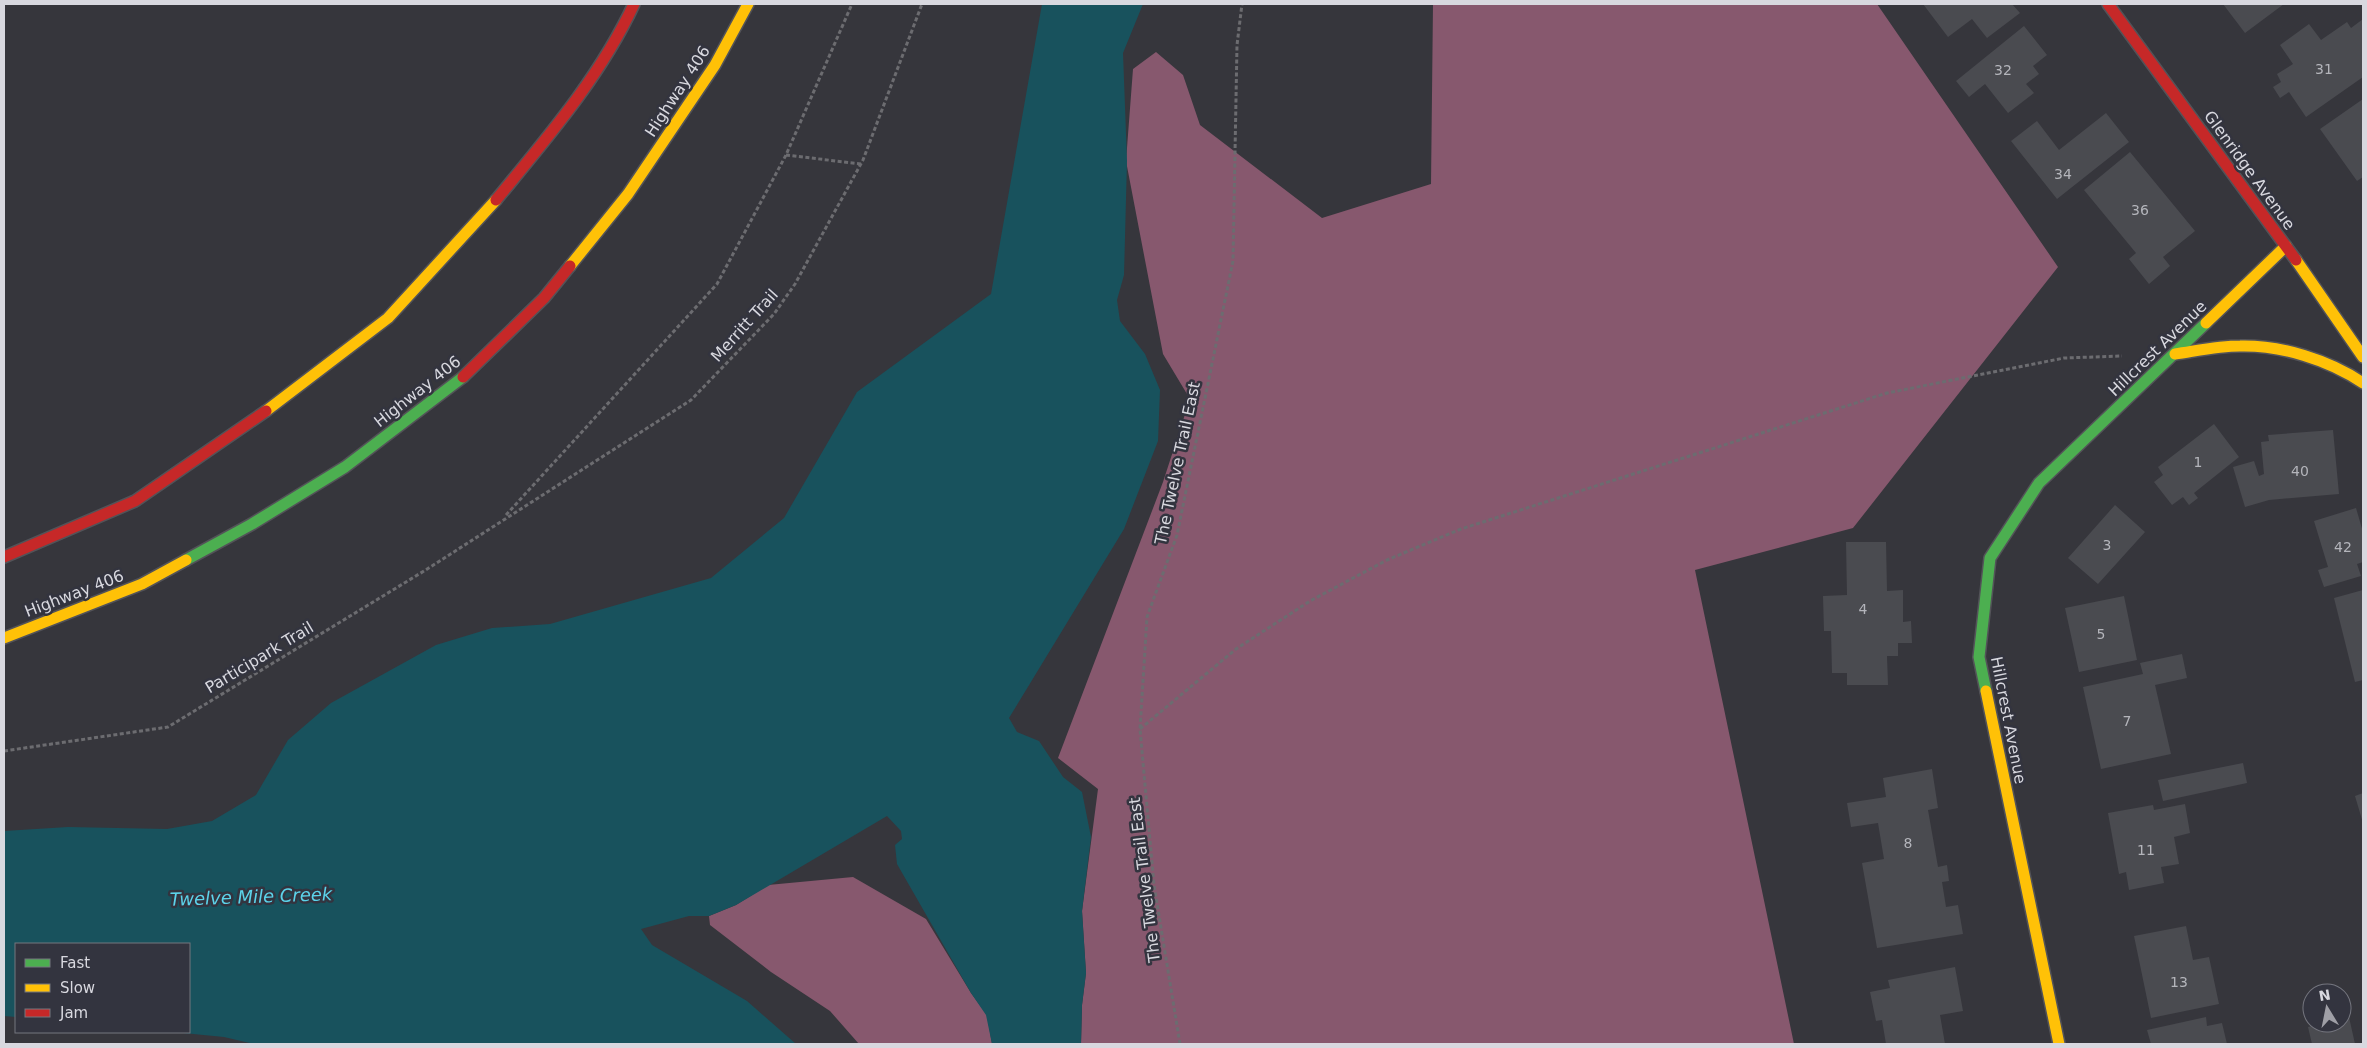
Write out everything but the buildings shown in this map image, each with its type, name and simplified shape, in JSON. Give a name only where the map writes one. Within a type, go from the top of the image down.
[{"type":"main road","points":[[620,34],[628,4]]},
{"type":"main road","points":[[4,557],[135,501],[252,422],[388,318],[495,202],[575,104],[620,34],[634,4]]},
{"type":"main road","name":"Highway 406","points":[[4,638],[142,584],[252,524],[345,467],[455,385],[544,298],[628,194],[716,64],[748,4]]},
{"type":"main road","name":"Glenridge Avenue","points":[[2108,4],[2286,246],[2363,357]]},
{"type":"main road","name":"Hillcrest Avenue","points":[[2059,1044],[1979,657],[1990,558],[2039,483],[2286,246]]},
{"type":"main road","points":[[2175,354],[2251,346],[2305,357],[2340,369],[2363,383]]},
{"type":"path","points":[[503,519],[717,284],[786,155],[852,4]]},
{"type":"path","name":"Merritt Trail","points":[[503,519],[671,415],[694,398],[782,304],[861,164],[922,4]]},
{"type":"path","name":"The Twelve Trail East","points":[[1180,1044],[1154,884],[1140,729],[1147,617],[1177,535],[1232,261],[1237,45],[1242,4]]},
{"type":"path","points":[[786,155],[861,164]]},
{"type":"path","points":[[1140,729],[1236,649],[1310,601],[1387,560],[1461,529],[1887,393],[2064,358],[2129,356]]},
{"type":"path","name":"Participark Trail","points":[[4,751],[168,727],[424,571],[503,519]]},
{"type":"shaded area","points":[[1433,4],[1877,4],[2058,267],[1853,528],[1695,570],[1794,1044],[1081,1044],[1082,1005],[1086,973],[1082,911],[1098,789],[1058,758],[1163,482],[1190,399],[1163,354],[1126,161],[1133,69],[1156,52],[1183,75],[1200,125],[1322,218],[1431,184]]},
{"type":"shaded area","points":[[853,877],[926,919],[971,993],[987,1015],[992,1044],[859,1044],[830,1011],[771,972],[710,925],[709,916],[736,905],[768,885]]},
{"type":"water","name":"Twelve Mile Creek","points":[[1042,4],[1143,4],[1123,53],[1127,161],[1124,275],[1117,300],[1120,321],[1145,354],[1160,390],[1158,441],[1124,529],[1009,718],[1017,732],[1039,741],[1063,777],[1082,792],[1091,837],[1082,911],[1086,973],[1082,1005],[1081,1044],[992,1044],[986,1015],[971,993],[897,864],[895,845],[902,839],[901,831],[887,816],[736,905],[709,916],[689,916],[641,929],[652,945],[747,1001],[796,1044],[254,1044],[224,1037],[183,1033],[190,1033],[190,943],[15,943],[15,1017],[4,1016],[4,831],[68,827],[167,829],[212,821],[256,795],[288,740],[331,703],[436,645],[492,628],[550,624],[711,578],[784,518],[857,392],[991,294]]},
{"type":"traffic: fast","points":[[1986,691],[1979,657],[1990,558],[2039,483],[2206,323]]},
{"type":"traffic: fast","points":[[186,560],[252,524],[345,467],[463,377]]},
{"type":"traffic: slow","points":[[570,266],[628,194],[715,65],[748,4]]},
{"type":"traffic: slow","points":[[266,411],[388,318],[496,200]]},
{"type":"traffic: slow","points":[[2206,323],[2286,246]]},
{"type":"traffic: slow","points":[[2296,260],[2363,357]]},
{"type":"traffic: slow","points":[[2175,354],[2232,346],[2272,348],[2320,361],[2363,383]]},
{"type":"traffic: slow","points":[[4,638],[142,584],[186,560]]},
{"type":"traffic: slow","points":[[1986,691],[2059,1044]]},
{"type":"traffic: jam","points":[[496,200],[589,82],[634,4]]},
{"type":"traffic: jam","points":[[2108,4],[2296,260]]},
{"type":"traffic: jam","points":[[463,377],[544,298],[570,266]]},
{"type":"traffic: jam","points":[[4,557],[135,501],[266,411]]}]
